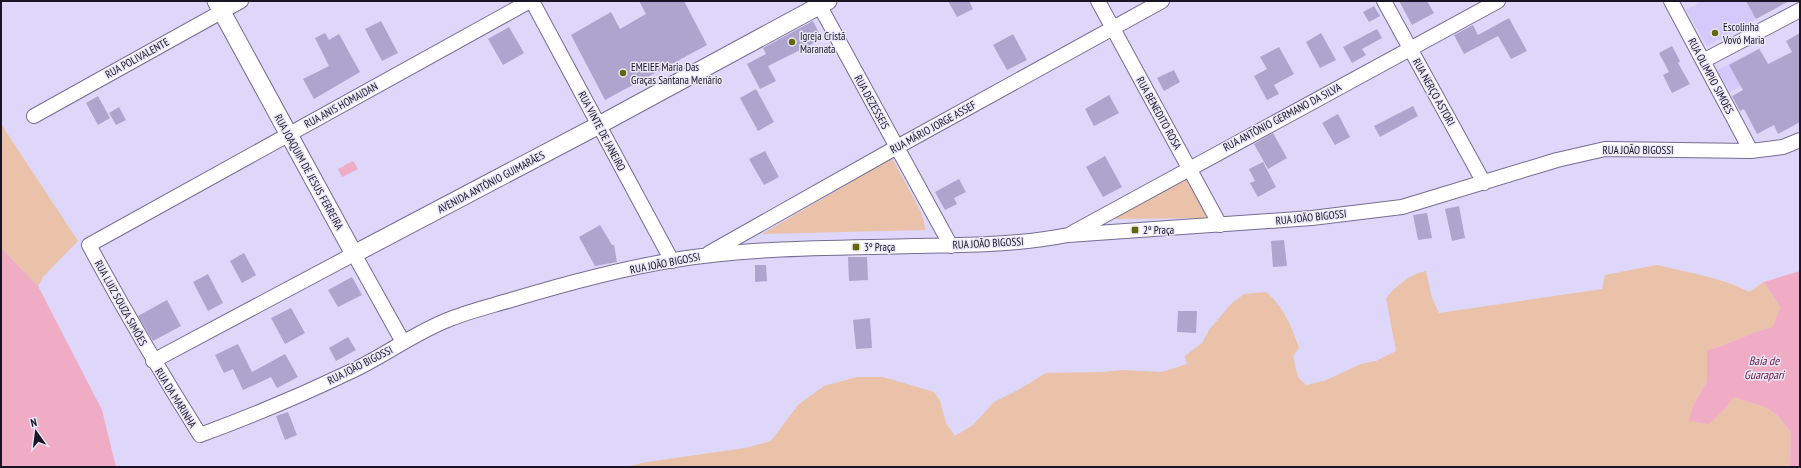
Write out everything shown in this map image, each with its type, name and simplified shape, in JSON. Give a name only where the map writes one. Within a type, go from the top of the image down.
[{"type":"street","name":"RUA POLIVALENTE","points":[[34,116],[219,6],[241,1]]},
{"type":"street","name":"RUA VINTE DE JANEIRO","points":[[531,1],[672,260]]},
{"type":"street","name":"RUA ANIS HOMAIDAN","points":[[89,245],[531,1]]},
{"type":"street","name":"RUA BENEDITO ROSA","points":[[1098,1],[1220,225]]},
{"type":"street","name":"RUA MÁRIO JORGE ASSEF","points":[[705,256],[897,147],[1162,1]]},
{"type":"street","name":"RUA NERÇO ASTORI","points":[[1384,1],[1484,183]]},
{"type":"street","name":"RUA ANTÔNIO GERMANO DA SILVA","points":[[1068,235],[1498,1]]},
{"type":"street","name":"RUA OLIMPIO SIMOES","points":[[1671,1],[1751,151]]},
{"type":"street","name":"AVENIDA ANTÔNIO GUIMARÃES","points":[[153,361],[599,125],[822,2]]},
{"type":"street","name":"RUA DEZESSEIS","points":[[822,2],[950,246]]},
{"type":"street","name":"RUA JOAQUIM DE JESUS FERREIRA","points":[[219,6],[403,342]]},
{"type":"street","points":[[1703,61],[1800,10]]},
{"type":"street","name":"RUA JOÃO BIGOSSI","points":[[200,436],[243,420],[356,369],[403,342],[458,316],[561,285],[672,260],[770,250],[950,246],[1043,240],[1068,235],[1312,218],[1402,207],[1556,160],[1605,149],[1751,151],[1783,147],[1800,140]]},
{"type":"street","name":"RUA LUIZ SOUZA SIMÕES","points":[[89,245],[153,361]]},
{"type":"street","name":"RUA DA MARINHA","points":[[153,361],[200,436]]},
{"type":"shaded area","name":"Escolinha Vovó Maria","points":[[1702,1],[1746,1],[1756,19],[1707,46],[1686,10]]},
{"type":"shaded area","points":[[1760,48],[1771,69],[1730,92],[1717,70]]},
{"type":"shaded area","points":[[1,124],[78,241],[43,277],[38,286],[1,248]]},
{"type":"shaded area","points":[[892,158],[920,210],[926,230],[762,234]]},
{"type":"shaded area","points":[[1187,175],[1208,218],[1113,219]]},
{"type":"shaded area","points":[[1657,265],[1717,279],[1749,292],[1764,282],[1780,307],[1774,327],[1707,350],[1707,381],[1692,408],[1726,408],[1734,397],[1767,408],[1778,416],[1791,432],[1790,467],[625,467],[647,462],[745,448],[771,441],[798,405],[824,386],[857,377],[883,377],[934,392],[940,401],[946,423],[955,436],[973,425],[994,402],[1018,390],[1046,373],[1102,372],[1122,370],[1162,372],[1187,364],[1185,356],[1202,343],[1209,330],[1231,304],[1244,294],[1266,292],[1282,310],[1299,348],[1293,356],[1298,377],[1306,385],[1324,381],[1361,364],[1376,361],[1396,351],[1386,298],[1404,281],[1414,275],[1426,271],[1432,298],[1439,313],[1602,289],[1605,275]]},
{"type":"water","points":[[353,161],[358,169],[342,177],[338,169]]},
{"type":"water","points":[[1,248],[38,286],[102,410],[116,467],[1,467]]},
{"type":"water","name":"Baía de Guarapari","points":[[1800,271],[1800,467],[1790,467],[1791,432],[1778,416],[1767,408],[1734,397],[1726,408],[1709,424],[1689,421],[1692,408],[1707,381],[1707,350],[1773,327],[1780,307],[1764,282]]},
{"type":"building","name":"EMEIEF Maria Das Graças Santana Menário","points":[[639,1],[684,1],[707,45],[605,100],[571,35],[611,12],[620,29],[646,14]]},
{"type":"building","points":[[948,1],[969,1],[973,9],[957,17]]},
{"type":"building","points":[[1399,1],[1427,1],[1434,13],[1412,25]]},
{"type":"building","points":[[1746,1],[1789,1],[1756,19]]},
{"type":"building","points":[[1374,6],[1380,16],[1369,22],[1363,12]]},
{"type":"building","points":[[1509,18],[1527,51],[1511,59],[1498,36],[1464,54],[1454,35],[1473,25],[1478,35]]},
{"type":"building","points":[[381,21],[398,53],[382,61],[365,29]]},
{"type":"building","name":"Igreja Cristã Maranata","points":[[813,21],[822,39],[768,66],[776,81],[760,89],[747,64],[766,54],[763,48]]},
{"type":"building","points":[[509,27],[524,53],[503,65],[488,39]]},
{"type":"building","points":[[1377,29],[1382,38],[1362,49],[1366,55],[1352,63],[1343,47]]},
{"type":"building","points":[[325,33],[329,40],[339,34],[360,72],[314,99],[303,79],[329,66],[315,38]]},
{"type":"building","points":[[1321,33],[1336,60],[1320,68],[1306,42]]},
{"type":"building","points":[[1800,33],[1800,122],[1778,134],[1774,125],[1757,134],[1744,109],[1740,111],[1732,96],[1743,90],[1729,65],[1759,49],[1768,64],[1792,52],[1786,41]]},
{"type":"building","points":[[1013,34],[1027,60],[1007,70],[993,45]]},
{"type":"building","points":[[1672,46],[1680,61],[1678,63],[1690,84],[1672,93],[1663,75],[1669,72],[1659,53]]},
{"type":"building","points":[[1279,47],[1294,74],[1274,85],[1279,94],[1267,100],[1254,76],[1267,69],[1260,57]]},
{"type":"building","points":[[1174,70],[1180,82],[1164,91],[1157,78]]},
{"type":"building","points":[[756,89],[774,122],[758,131],[740,98]]},
{"type":"building","points":[[1109,95],[1119,113],[1094,126],[1085,109]]},
{"type":"building","points":[[98,96],[110,118],[98,125],[86,103]]},
{"type":"building","points":[[1413,106],[1418,116],[1380,137],[1374,126]]},
{"type":"building","points":[[119,107],[126,120],[116,125],[109,113]]},
{"type":"building","points":[[1338,114],[1350,137],[1335,145],[1322,123]]},
{"type":"building","points":[[1273,133],[1287,158],[1268,169],[1254,144]]},
{"type":"building","points":[[765,151],[779,177],[764,185],[749,159]]},
{"type":"building","points":[[1105,156],[1122,187],[1103,197],[1086,167]]},
{"type":"building","points":[[1263,162],[1276,187],[1258,197],[1250,183],[1255,181],[1249,169]]},
{"type":"building","points":[[959,179],[966,192],[954,198],[957,204],[945,210],[935,192]]},
{"type":"building","points":[[1459,206],[1465,238],[1452,241],[1445,209]]},
{"type":"building","points":[[1427,213],[1432,238],[1418,240],[1413,215]]},
{"type":"building","points":[[600,225],[612,245],[614,245],[617,262],[595,266],[579,237]]},
{"type":"building","points":[[1284,240],[1287,266],[1273,267],[1271,241]]},
{"type":"building","points":[[244,253],[256,275],[242,283],[230,261]]},
{"type":"building","points":[[848,257],[867,257],[868,280],[849,281]]},
{"type":"building","points":[[755,265],[766,265],[767,281],[755,282]]},
{"type":"building","points":[[208,274],[223,303],[208,311],[193,282]]},
{"type":"building","points":[[352,277],[362,295],[338,307],[328,290]]},
{"type":"building","points":[[167,300],[181,326],[153,341],[138,316]]},
{"type":"building","points":[[291,308],[305,333],[285,344],[271,318]]},
{"type":"building","points":[[1178,311],[1197,311],[1196,333],[1177,332]]},
{"type":"building","points":[[870,318],[872,348],[856,349],[853,320]]},
{"type":"building","points":[[348,337],[356,350],[336,361],[329,348]]},
{"type":"building","points":[[238,344],[252,372],[285,354],[298,377],[277,388],[271,377],[243,390],[233,369],[224,373],[215,355]]},
{"type":"building","points":[[288,412],[297,435],[285,440],[276,416]]},
{"type":"place","name":"Escolinha Vovó Maria","points":[[1715,33]]},
{"type":"place","name":"Igreja Cristã Maranata","points":[[792,42]]},
{"type":"place","name":"EMEIEF Maria Das Graças Santana Menário","points":[[623,73]]},
{"type":"place","name":"2º Praça","points":[[1135,230]]},
{"type":"place","name":"3º Praça","points":[[856,247]]}]
